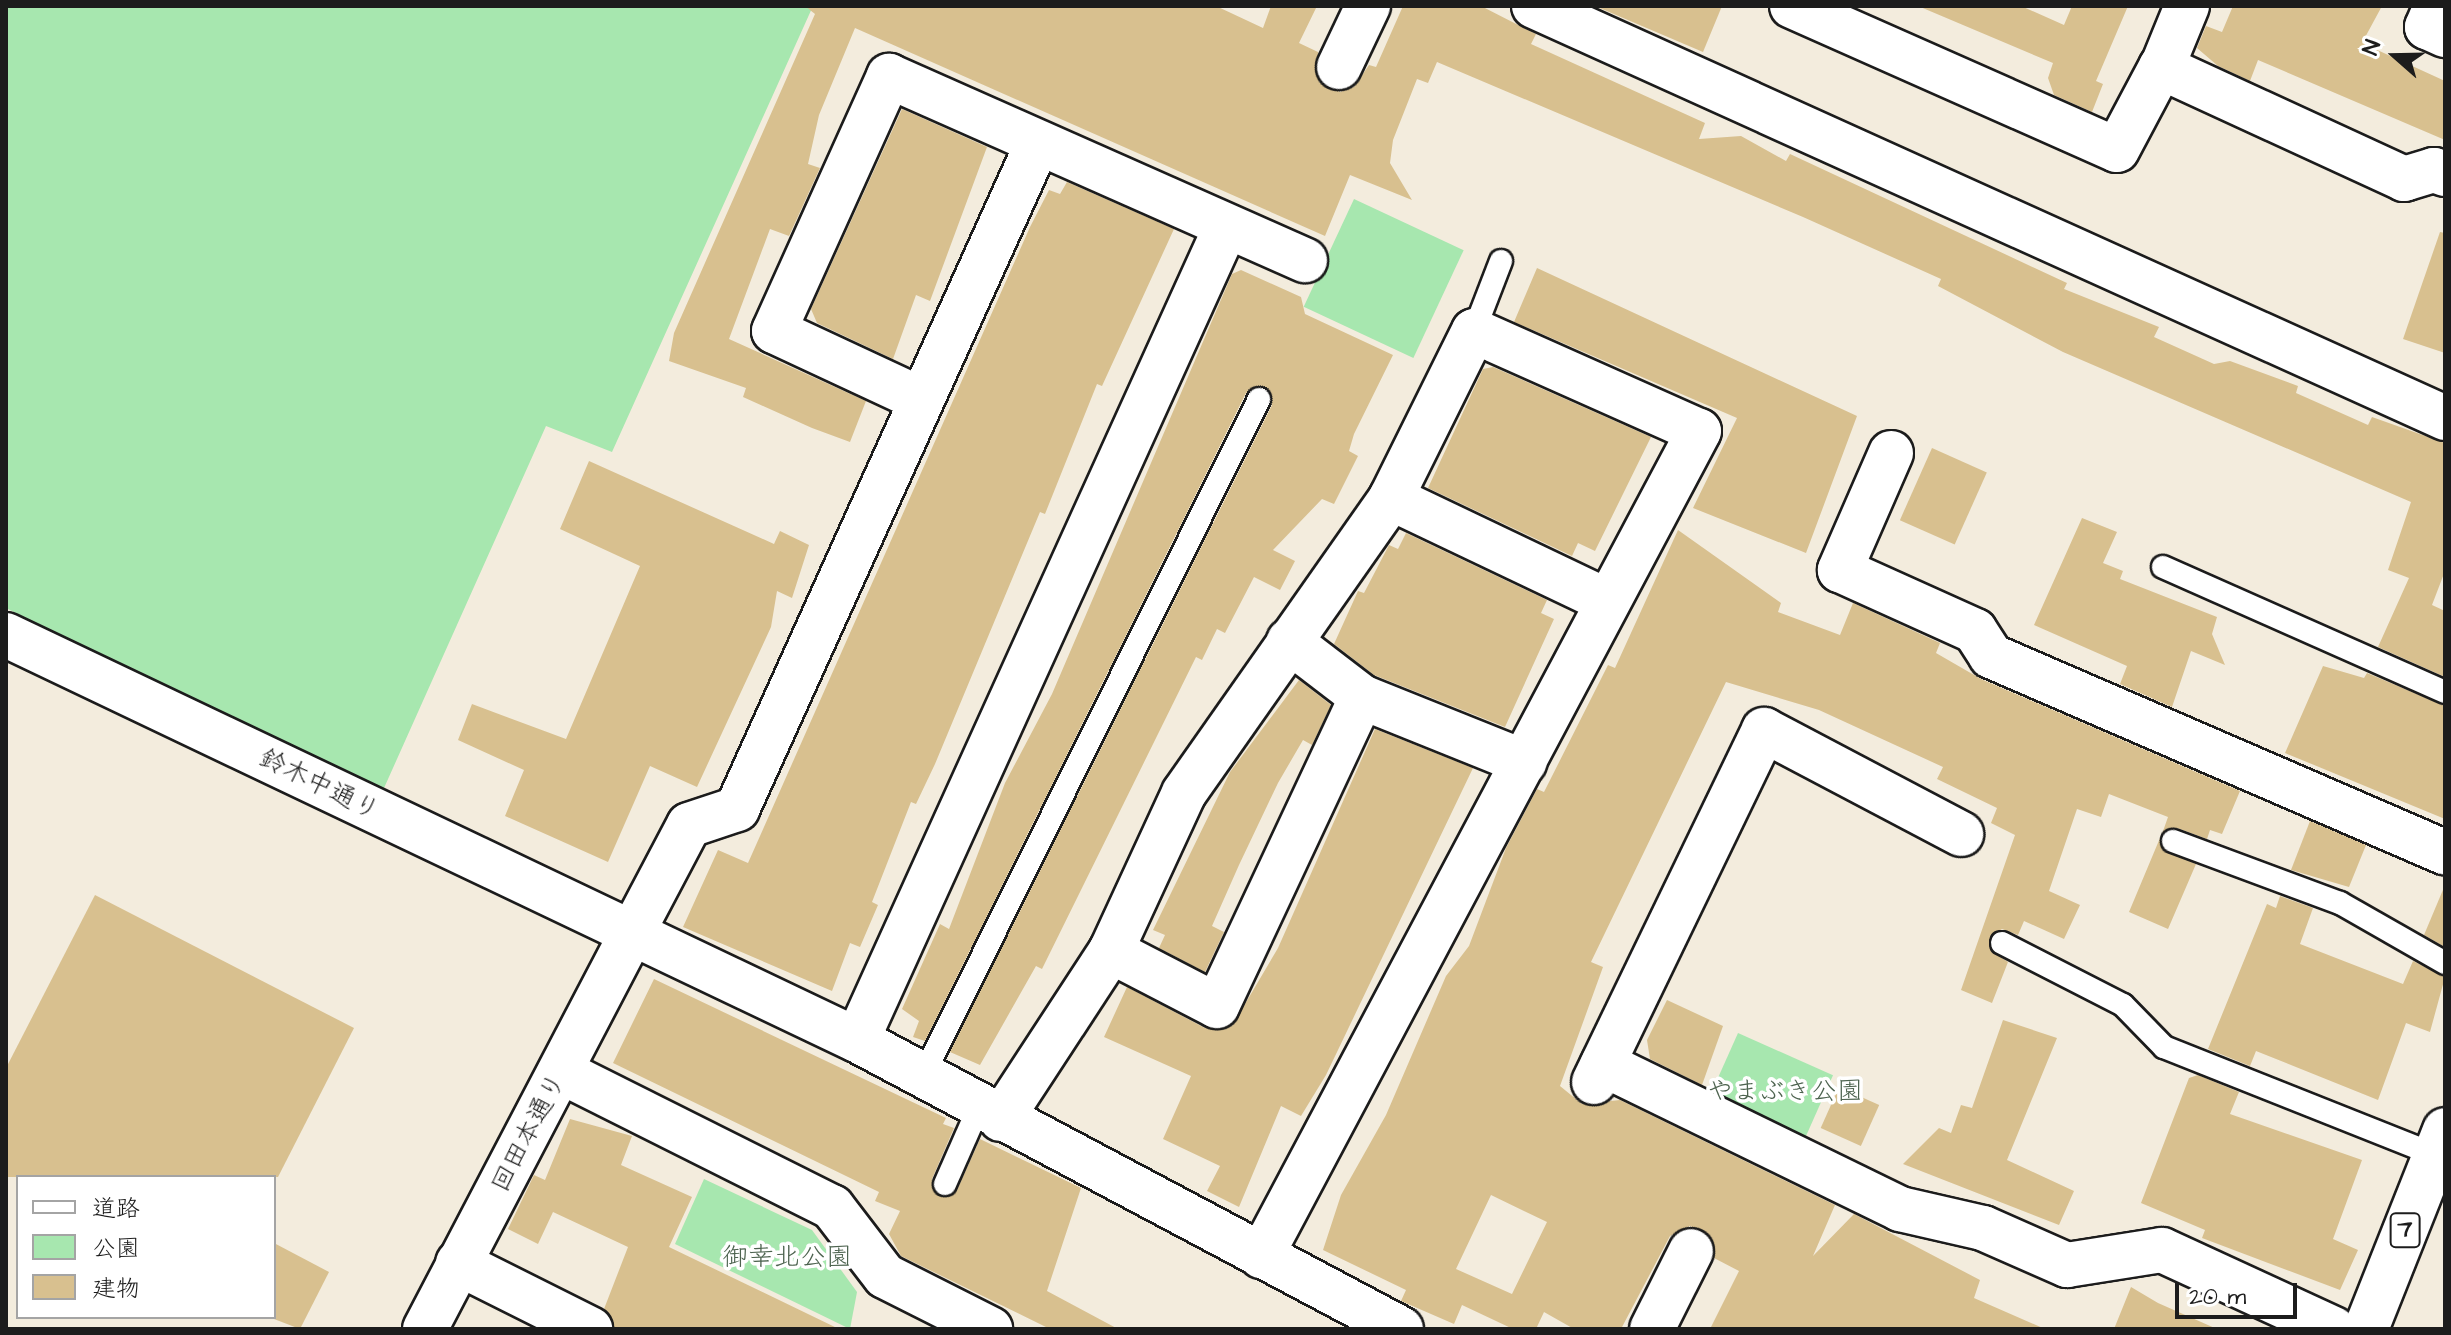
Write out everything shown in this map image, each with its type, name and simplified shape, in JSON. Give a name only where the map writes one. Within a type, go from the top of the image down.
[{"type":"street","points":[[1339,67],[1368,6]]},
{"type":"street","points":[[1534,6],[2445,418]]},
{"type":"street","points":[[1792,6],[2117,150],[2162,67],[2187,6]]},
{"type":"street","points":[[2436,6],[2427,27],[2445,35]]},
{"type":"street","points":[[2162,67],[2404,179],[2434,170],[2445,174]]},
{"type":"street","points":[[920,399],[774,331],[889,76],[1037,145],[1305,260]]},
{"type":"street","name":"回田本通り","points":[[425,1329],[689,825],[737,809],[1037,145]]},
{"type":"street","points":[[857,1040],[1226,227]]},
{"type":"street","points":[[990,1113],[1111,951],[1184,793],[1391,498],[1474,331],[1699,431],[1605,600],[1524,762],[1261,1256]]},
{"type":"street","points":[[1891,453],[1840,570],[1975,631],[1991,656],[2445,852]]},
{"type":"street","points":[[1391,498],[1605,600]]},
{"type":"street","name":"鈴木中通り","points":[[6,635],[857,1040],[922,1078],[1401,1329]]},
{"type":"street","points":[[1289,641],[1362,697],[1524,762]]},
{"type":"street","points":[[1111,951],[1217,1006],[1362,697]]},
{"type":"street","points":[[1961,834],[1764,730],[1599,1073],[1900,1209],[1983,1228],[2067,1265],[2162,1250],[2334,1329]]},
{"type":"street","points":[[562,1072],[832,1207],[885,1276],[990,1329]]},
{"type":"street","name":"7","points":[[2366,1329],[2440,1143]]},
{"type":"street","points":[[1652,1329],[1691,1251]]},
{"type":"street","points":[[458,1263],[590,1329]]},
{"type":"lane","points":[[1474,331],[1501,261]]},
{"type":"lane","points":[[922,1078],[1259,399]]},
{"type":"lane","points":[[2163,567],[2445,692]]},
{"type":"lane","points":[[2173,841],[2340,903],[2445,963]]},
{"type":"lane","points":[[2002,943],[2123,1005],[2164,1047],[2440,1143]]},
{"type":"lane","points":[[945,1184],[990,1113]]},
{"type":"green space","points":[[6,6],[813,6],[612,452],[546,426],[380,797],[6,608]]},
{"type":"green space","points":[[1354,199],[1464,250],[1413,358],[1304,307]]},
{"type":"green space","name":"やまぶき公園","points":[[1738,1033],[1833,1075],[1805,1137],[1710,1095]]},
{"type":"green space","name":"御幸北公園","points":[[704,1179],[812,1230],[857,1292],[850,1329],[675,1244]]},
{"type":"building","points":[[805,6],[1216,6],[1263,28],[1271,6],[1317,6],[1299,43],[1318,52],[1319,82],[1340,92],[1354,87],[1369,65],[1376,67],[1403,6],[1481,6],[1536,34],[1531,44],[1705,123],[1699,139],[1741,136],[1786,161],[1790,154],[2067,283],[2064,289],[2159,327],[2154,337],[2214,364],[2230,361],[2298,386],[2296,393],[2368,425],[2372,417],[2445,443],[2445,571],[2432,605],[2445,611],[2445,677],[2378,647],[2409,578],[2388,570],[2411,502],[2063,352],[1938,286],[1941,279],[1437,62],[1428,83],[1417,79],[1393,140],[1390,163],[1412,200],[1350,175],[1325,236],[855,28],[819,115],[808,164],[820,168],[789,236],[770,229],[729,339],[866,401],[850,442],[812,428],[743,397],[746,388],[669,361],[674,333],[815,14]]},
{"type":"building","points":[[1595,6],[1722,6],[1703,52]]},
{"type":"building","points":[[1918,6],[2021,6],[2064,25],[2072,6],[2128,6],[2096,81],[2103,84],[2092,112],[2054,95],[2048,78],[2053,63]]},
{"type":"building","points":[[2233,6],[2382,6],[2362,43],[2445,81],[2445,140],[2258,60],[2250,81],[2218,66],[2197,48],[2206,26],[2222,32]]},
{"type":"building","points":[[902,109],[987,147],[930,301],[916,295],[893,359],[817,323],[811,309]]},
{"type":"building","points":[[1067,182],[1174,229],[1102,386],[1097,384],[1045,514],[1040,512],[935,764],[916,804],[911,802],[872,902],[878,905],[860,947],[850,943],[832,991],[683,927],[718,850],[748,863],[1030,227],[1049,190],[1060,194]]},
{"type":"building","points":[[2440,232],[2445,233],[2445,353],[2403,339]]},
{"type":"building","points":[[1537,268],[1857,416],[1806,553],[1693,508],[1737,418],[1514,322]]},
{"type":"building","points":[[1241,270],[1301,297],[1305,314],[1393,355],[1354,434],[1349,451],[1358,456],[1334,504],[1322,499],[1273,550],[1295,561],[1280,590],[1254,577],[1225,633],[1217,629],[1202,660],[1196,657],[1042,969],[1036,966],[980,1065],[950,1052],[1272,405],[1266,387],[1246,393],[925,1041],[913,1037],[919,1021],[902,1009],[940,924],[949,929],[1005,783],[1052,694],[1232,274]]},
{"type":"building","points":[[1493,367],[1651,437],[1595,551],[1578,543],[1572,556],[1428,488],[1483,369]]},
{"type":"building","points":[[1932,448],[1987,472],[1955,545],[1900,520]]},
{"type":"building","points":[[589,461],[774,544],[780,531],[809,545],[792,598],[777,591],[771,627],[697,787],[650,766],[608,862],[505,816],[524,770],[458,740],[472,704],[566,739],[640,566],[560,529]]},
{"type":"building","points":[[2082,518],[2117,532],[2103,563],[2123,571],[2120,579],[2217,617],[2212,634],[2225,665],[2191,651],[2172,707],[2120,684],[2127,666],[2034,625]]},
{"type":"building","points":[[1678,530],[1781,603],[1778,612],[1840,635],[1853,603],[1940,643],[1936,653],[1981,679],[2240,791],[2222,834],[2210,830],[2207,839],[2177,828],[2162,834],[2168,817],[2109,794],[2101,817],[2077,809],[2049,891],[2080,905],[2064,939],[2024,921],[2018,935],[2002,929],[1990,936],[1991,951],[2008,962],[1992,1003],[1961,990],[2015,835],[1991,823],[1997,808],[1937,779],[1943,767],[1819,710],[1726,682],[1591,962],[1603,967],[1560,1086],[1582,1104],[1620,1100],[1835,1205],[1813,1256],[1854,1214],[1980,1280],[1974,1298],[2045,1329],[1710,1329],[1739,1271],[1714,1258],[1711,1237],[1690,1226],[1670,1236],[1621,1329],[1574,1329],[1544,1312],[1536,1329],[1513,1329],[1462,1305],[1454,1324],[1401,1301],[1406,1290],[1323,1250],[1341,1195],[1386,1115],[1446,976],[1469,946],[1506,848],[1537,789],[1544,792],[1608,665],[1615,668]],"holes":[[[1491,1195],[1547,1222],[1512,1294],[1456,1269]]]},
{"type":"building","points":[[1406,533],[1547,600],[1541,613],[1554,619],[1505,727],[1374,675],[1334,644],[1358,591],[1364,593],[1389,545],[1398,549]]},
{"type":"building","points":[[2323,666],[2364,678],[2367,673],[2445,706],[2445,819],[2285,753]]},
{"type":"building","points":[[1299,680],[1331,705],[1312,745],[1303,740],[1278,783],[1239,865],[1212,926],[1224,932],[1205,972],[1159,948],[1165,935],[1153,930],[1230,772]]},
{"type":"building","points":[[1375,729],[1473,768],[1326,1075],[1301,1116],[1281,1106],[1239,1207],[1207,1191],[1220,1166],[1163,1139],[1191,1076],[1104,1037],[1127,987],[1205,1028],[1232,1026],[1278,948]]},
{"type":"building","points":[[2310,821],[2366,845],[2349,887],[2291,870]]},
{"type":"building","points":[[2160,838],[2163,850],[2196,864],[2168,929],[2129,912]]},
{"type":"building","points":[[2445,885],[2445,947],[2424,935]]},
{"type":"building","points":[[95,895],[354,1028],[278,1177],[6,1177],[6,1068]]},
{"type":"building","points":[[2280,896],[2313,908],[2300,944],[2403,984],[2413,961],[2445,977],[2430,1032],[2406,1023],[2378,1100],[2256,1051],[2250,1066],[2208,1049],[2267,904],[2276,908]]},
{"type":"building","points":[[654,979],[946,1118],[943,1124],[954,1128],[932,1179],[939,1196],[957,1190],[980,1139],[1081,1188],[1047,1291],[1118,1329],[1050,1329],[901,1256],[889,1234],[900,1211],[875,1201],[879,1192],[613,1063]]},
{"type":"building","points":[[1667,1000],[1723,1026],[1702,1085],[1650,1059],[1647,1040]]},
{"type":"building","points":[[2003,1020],[2057,1038],[2007,1160],[2074,1191],[2059,1225],[1903,1164],[1939,1128],[1951,1133],[1961,1105],[1972,1108]]},
{"type":"building","points":[[2198,1075],[2239,1092],[2230,1114],[2362,1160],[2333,1239],[2358,1250],[2340,1290],[2202,1238],[2205,1230],[2141,1203],[2189,1078]]},
{"type":"building","points":[[1839,1087],[1879,1105],[1861,1146],[1821,1128]]},
{"type":"building","points":[[570,1119],[632,1136],[621,1165],[692,1197],[669,1247],[839,1329],[615,1329],[604,1309],[628,1247],[553,1212],[538,1244],[508,1229],[534,1175],[545,1180]]},
{"type":"building","points":[[276,1244],[329,1272],[300,1329],[274,1319]]},
{"type":"building","points":[[2131,1287],[2158,1303],[2217,1329],[2114,1329]]}]
